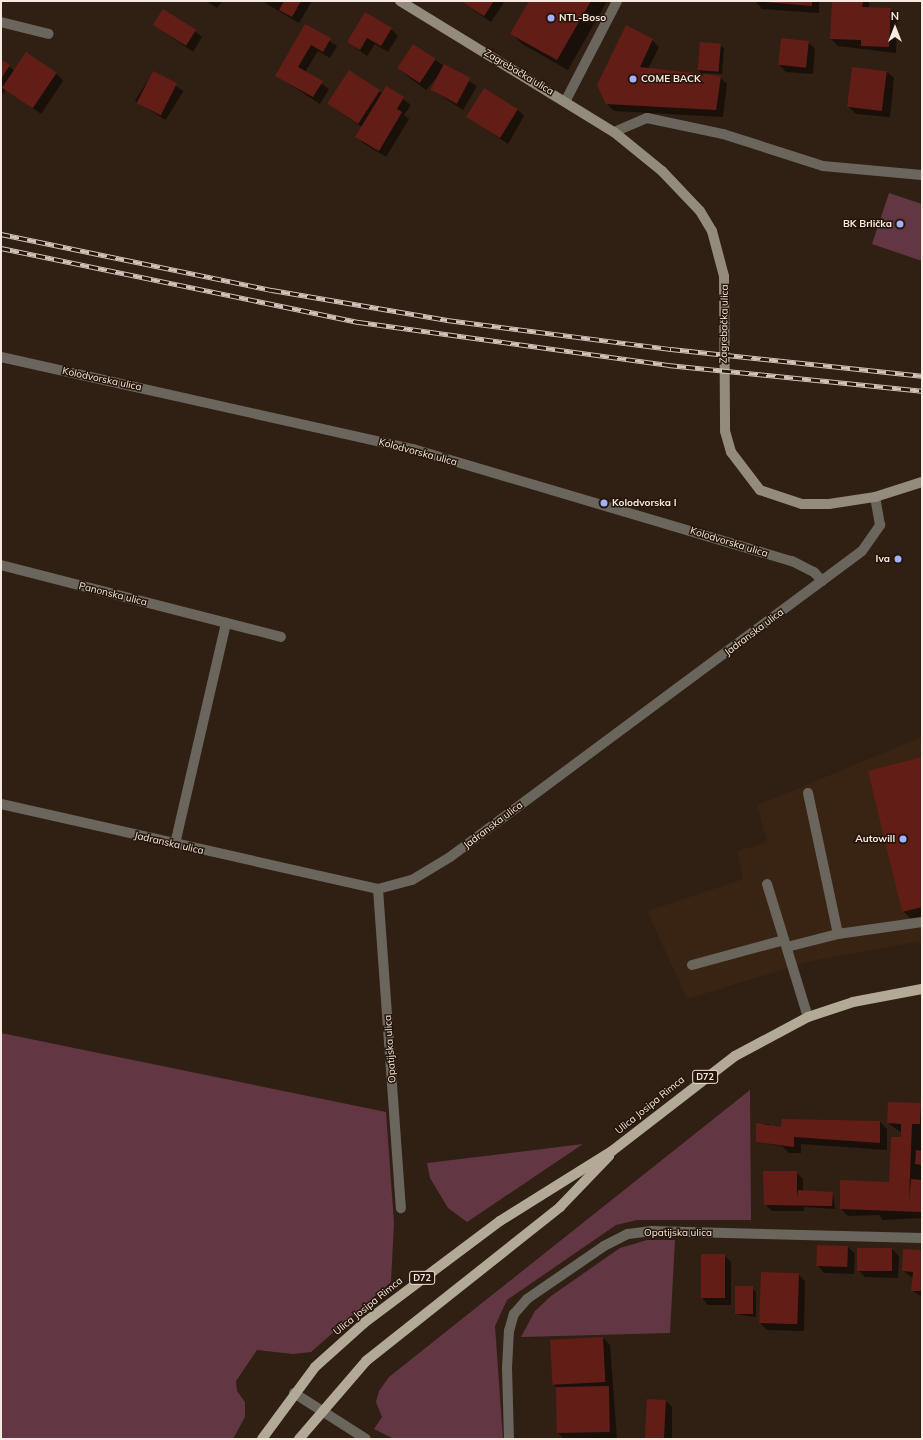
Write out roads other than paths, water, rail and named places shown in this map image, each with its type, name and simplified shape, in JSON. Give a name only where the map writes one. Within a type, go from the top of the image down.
[{"type":"main road","name":"Zagrebačka ulica","points":[[400,1],[566,100],[614,132],[685,191],[712,231],[723,268],[727,302],[722,393],[725,431],[731,452],[742,471],[760,490],[802,504],[875,497],[922,482]]},
{"type":"main road","name":"Ulica Josipa Rimca","points":[[262,1439],[294,1393],[339,1345],[411,1287],[500,1221],[612,1151],[735,1056],[808,1017],[853,1002],[922,989]]},
{"type":"main road","name":"Ulica Josipa Rimca","points":[[299,1439],[322,1409],[366,1361],[560,1207],[590,1180],[612,1151]]},
{"type":"street","points":[[566,100],[616,1]]},
{"type":"street","points":[[1,22],[50,34]]},
{"type":"street","points":[[614,132],[648,118],[723,134],[823,166],[922,175]]},
{"type":"street","name":"Kolodvorska ulica","points":[[1,357],[412,449],[792,561],[814,572],[822,581]]},
{"type":"street","name":"Jadranska ulica","points":[[1,804],[378,889],[412,880],[450,857],[822,581],[874,538],[880,515],[875,497]]},
{"type":"street","name":"Panonska ulica","points":[[1,565],[281,637]]},
{"type":"street","points":[[175,844],[226,623]]},
{"type":"street","points":[[808,794],[838,934]]},
{"type":"street","points":[[767,884],[808,1017]]},
{"type":"street","name":"Opatijska ulica","points":[[378,889],[401,1208]]},
{"type":"street","points":[[692,965],[785,943],[922,922]]},
{"type":"street","name":"Opatijska ulica","points":[[509,1439],[507,1368],[509,1331],[514,1314],[527,1298],[560,1274],[628,1234],[652,1231],[922,1238]]},
{"type":"street","points":[[294,1393],[322,1409],[366,1439]]},
{"type":"railway","points":[[1,234],[272,290],[447,320],[671,349],[922,376]]},
{"type":"railway","points":[[1,248],[359,322],[668,365],[922,391]]},
{"type":"place","name":"NTL-Boso","points":[[551,18]]},
{"type":"place","name":"COME BACK","points":[[633,79]]},
{"type":"place","name":"BK Brlička","points":[[900,224]]},
{"type":"place","name":"Kolodvorska I","points":[[604,503]]},
{"type":"place","name":"Iva","points":[[898,559]]},
{"type":"place","name":"Autowill","points":[[903,839]]}]
